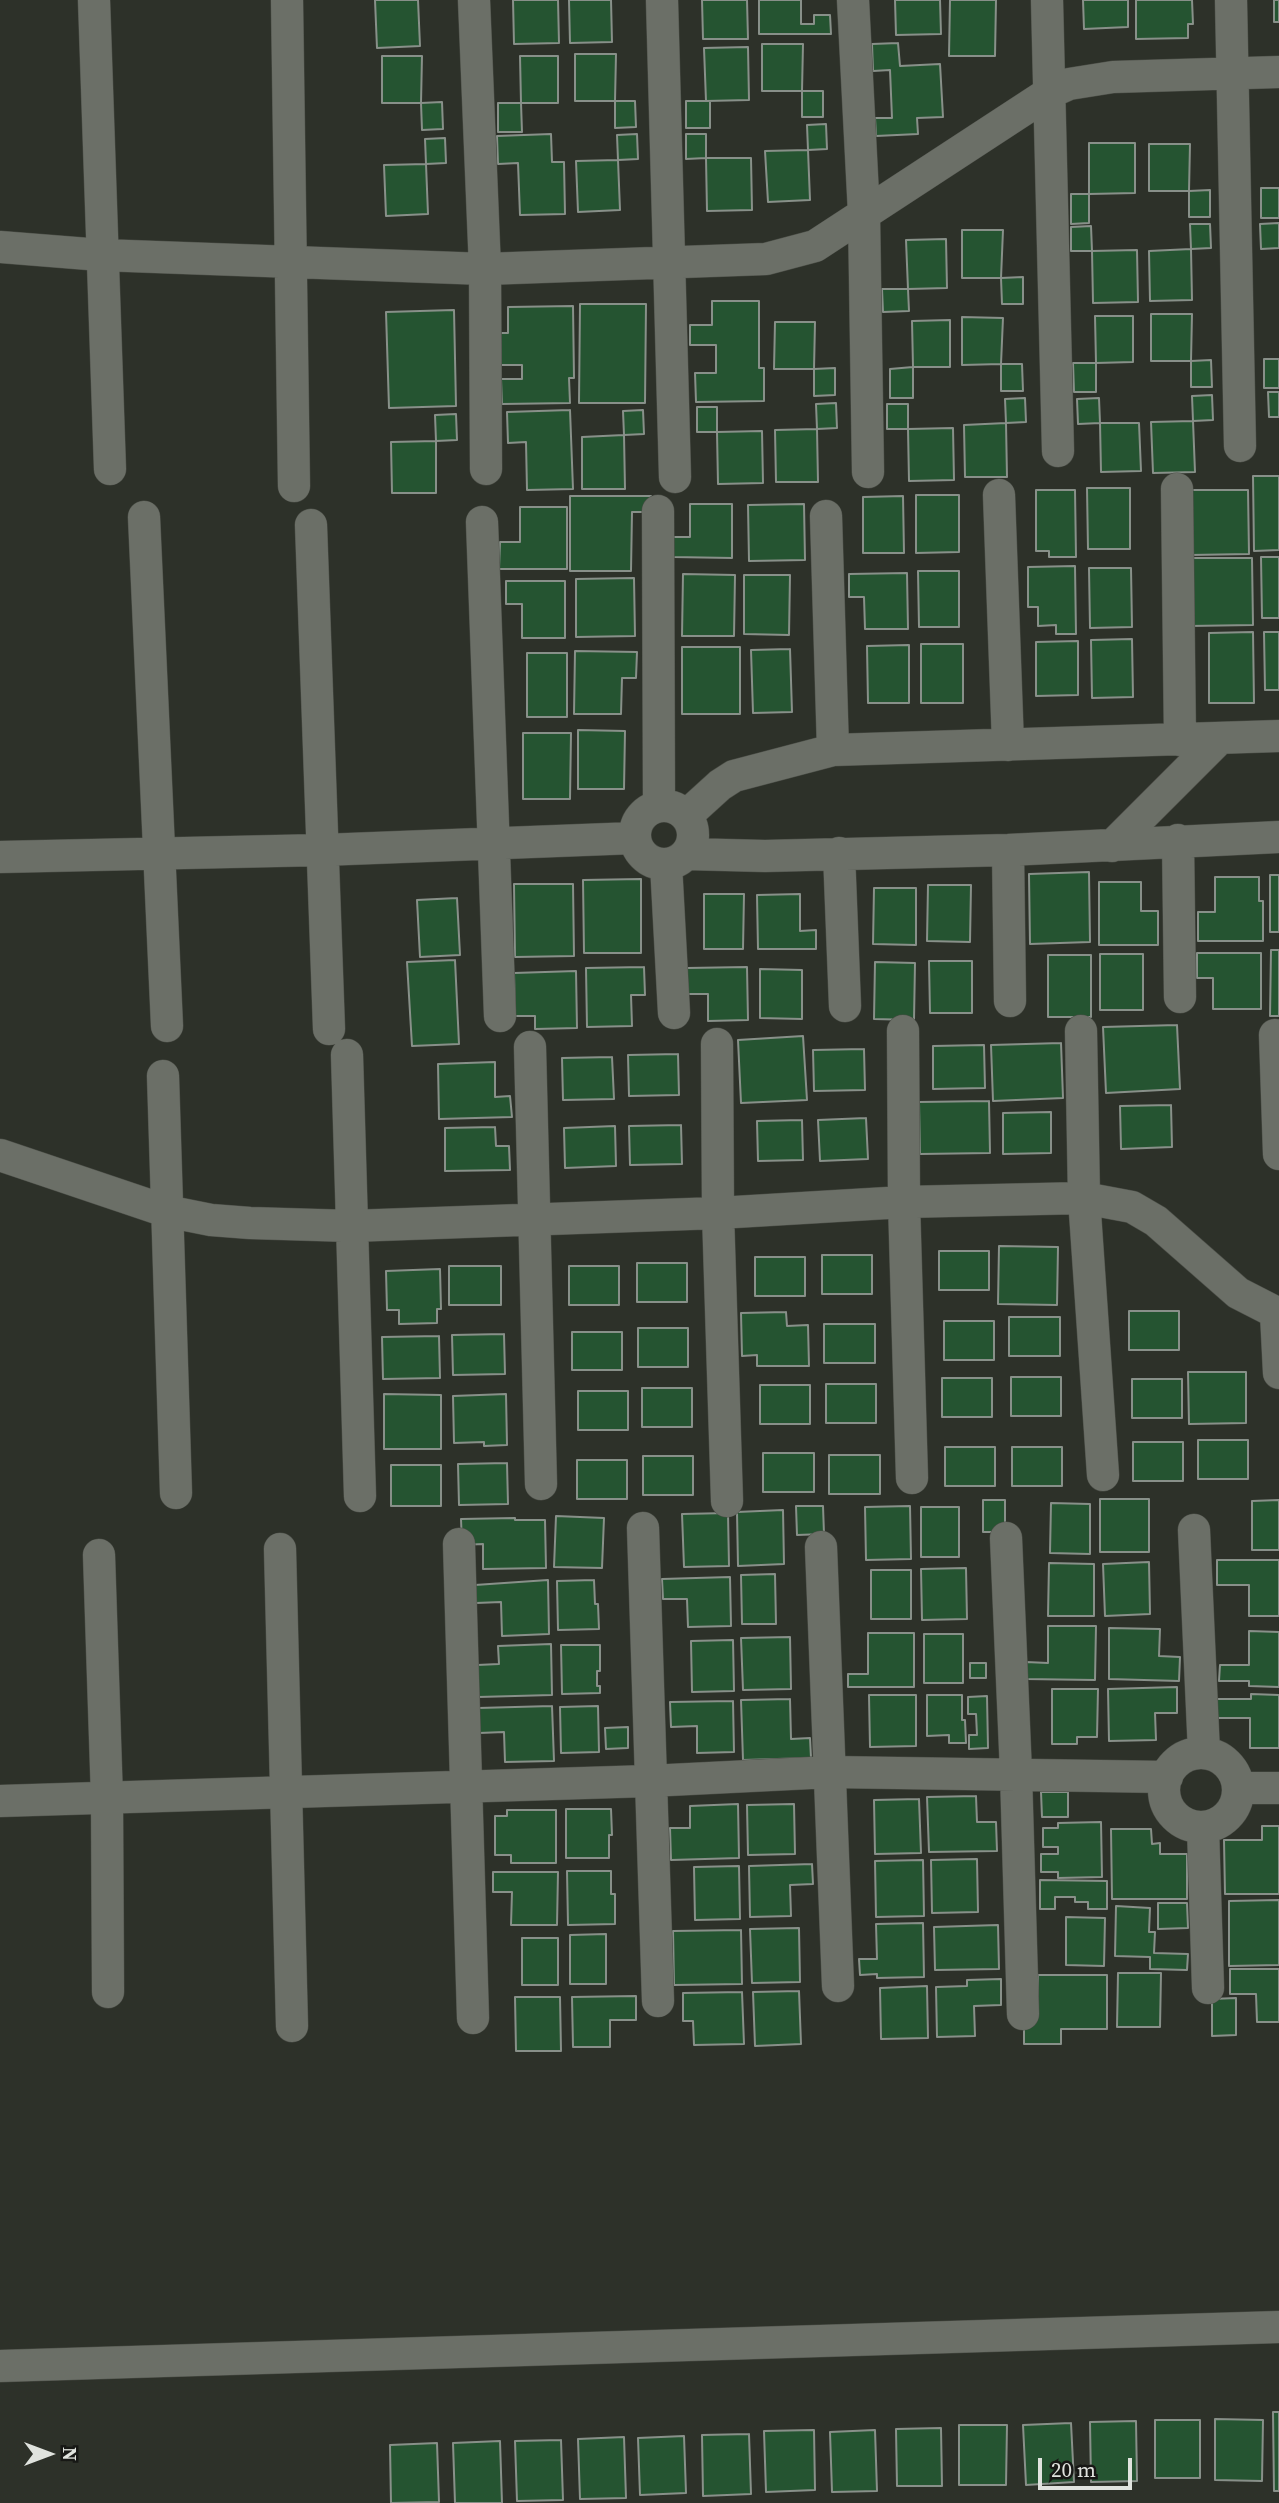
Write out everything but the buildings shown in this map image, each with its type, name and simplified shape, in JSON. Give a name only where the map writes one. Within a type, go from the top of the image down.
[{"type":"street","points":[[94,0],[110,469]]},
{"type":"street","points":[[287,0],[294,486]]},
{"type":"street","points":[[474,0],[485,269],[486,469]]},
{"type":"street","points":[[662,0],[675,477]]},
{"type":"street","points":[[853,0],[864,214],[869,472]]},
{"type":"street","points":[[1047,0],[1058,451]]},
{"type":"street","points":[[1231,0],[1240,446]]},
{"type":"street","points":[[0,247],[102,256],[485,269],[766,259],[815,246],[1049,93],[1091,79],[1279,72]]},
{"type":"street","points":[[1177,489],[1180,740]]},
{"type":"street","points":[[999,495],[1008,745]]},
{"type":"street","points":[[658,511],[673,810]]},
{"type":"street","points":[[826,516],[833,750]]},
{"type":"street","points":[[144,517],[167,1026]]},
{"type":"street","points":[[482,522],[500,1016]]},
{"type":"street","points":[[311,525],[329,1029]]},
{"type":"street","points":[[1279,736],[833,750],[734,776],[673,810],[648,810],[640,817],[635,838],[638,849],[655,862],[724,857],[1112,846],[1178,840],[1279,837]]},
{"type":"street","points":[[1112,846],[1220,738]]},
{"type":"street","points":[[673,810],[692,824],[694,835],[692,845],[676,859],[674,1013]]},
{"type":"street","points":[[0,857],[322,850],[635,838]]},
{"type":"street","points":[[1178,840],[1180,997]]},
{"type":"street","points":[[1008,850],[1010,1001]]},
{"type":"street","points":[[839,853],[845,1006]]},
{"type":"street","points":[[903,1031],[904,1202],[912,1478]]},
{"type":"street","points":[[1081,1031],[1084,1198],[1104,1475]]},
{"type":"street","points":[[1275,1035],[1279,1154]]},
{"type":"street","points":[[717,1044],[718,1213],[727,1501]]},
{"type":"street","points":[[530,1047],[541,1484]]},
{"type":"street","points":[[347,1055],[360,1496]]},
{"type":"street","points":[[163,1076],[176,1493]]},
{"type":"street","points":[[0,1155],[166,1211],[211,1220],[351,1226],[718,1213],[904,1202],[1084,1198],[1132,1207],[1156,1221],[1238,1293],[1278,1314],[1279,1373]]},
{"type":"street","points":[[643,1528],[658,2001]]},
{"type":"street","points":[[1194,1530],[1204,1753]]},
{"type":"street","points":[[1006,1538],[1023,2014]]},
{"type":"street","points":[[459,1544],[473,2018]]},
{"type":"street","points":[[821,1546],[838,1986]]},
{"type":"street","points":[[280,1549],[292,2026]]},
{"type":"street","points":[[99,1555],[107,1799],[108,1992]]},
{"type":"street","points":[[1204,1753],[1217,1756],[1228,1764],[1235,1775],[1237,1800],[1232,1810],[1214,1825],[1203,1828],[1183,1823],[1168,1807],[1164,1798],[1167,1777],[1185,1756],[1204,1753]]},
{"type":"street","points":[[0,1801],[649,1781],[831,1772],[1167,1777]]},
{"type":"street","points":[[1238,1788],[1279,1788]]},
{"type":"street","points":[[1203,1828],[1208,1988]]},
{"type":"street","points":[[0,2366],[1279,2327]]}]
